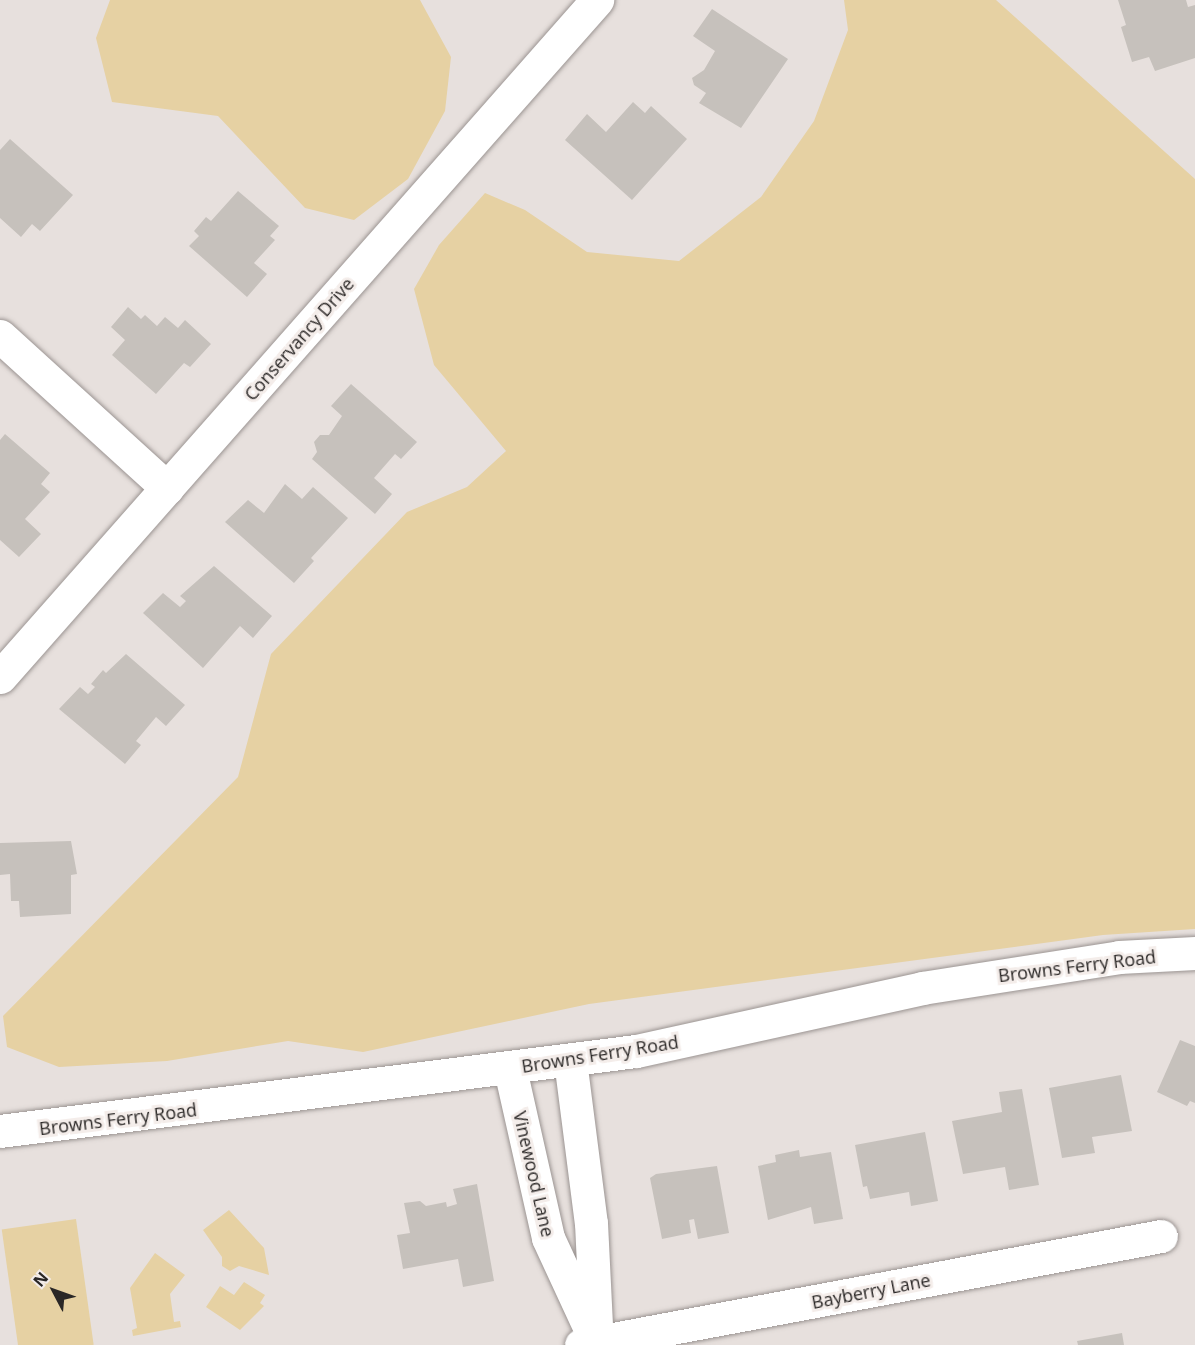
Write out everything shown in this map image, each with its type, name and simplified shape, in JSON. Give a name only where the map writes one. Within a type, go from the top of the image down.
[{"type":"street","name":"Conservancy Drive","points":[[0,677],[597,0]]},
{"type":"street","points":[[0,336],[167,488]]},
{"type":"street","name":"Browns Ferry Road","points":[[0,1131],[510,1069],[636,1051],[922,988],[1119,957],[1195,953]]},
{"type":"street","points":[[570,1060],[591,1222],[591,1344]]},
{"type":"street","name":"Vinewood Lane","points":[[510,1069],[548,1238],[591,1344]]},
{"type":"street","name":"Bayberry Lane","points":[[591,1344],[1161,1236]]},
{"type":"shaded area","points":[[110,0],[420,0],[451,57],[445,111],[408,179],[354,220],[305,208],[218,116],[112,102],[96,38]]},
{"type":"shaded area","points":[[844,0],[996,0],[1195,179],[1195,929],[1103,935],[589,1004],[363,1052],[288,1041],[167,1061],[59,1067],[7,1047],[3,1016],[238,777],[271,654],[407,512],[467,487],[506,451],[434,365],[414,289],[439,245],[485,193],[525,210],[587,252],[679,261],[761,197],[814,121],[848,30]]},
{"type":"shaded area","points":[[229,1210],[264,1248],[269,1275],[239,1266],[230,1271],[222,1266],[222,1257],[203,1230]]},
{"type":"shaded area","points":[[76,1219],[94,1345],[18,1345],[2,1229]]},
{"type":"shaded area","points":[[155,1253],[185,1275],[170,1294],[174,1322],[180,1321],[181,1327],[133,1336],[132,1330],[137,1328],[130,1288]]},
{"type":"shaded area","points":[[244,1282],[265,1295],[260,1303],[264,1306],[240,1330],[206,1307],[220,1286],[234,1295]]},
{"type":"building","points":[[1118,0],[1186,0],[1188,7],[1195,5],[1195,58],[1155,71],[1149,57],[1132,62],[1121,27],[1126,25]]},
{"type":"building","points":[[712,9],[788,59],[741,128],[699,103],[706,93],[694,85],[692,78],[704,70],[715,51],[693,36]]},
{"type":"building","points":[[633,102],[645,113],[651,106],[687,139],[632,200],[565,140],[587,114],[606,132]]},
{"type":"building","points":[[10,139],[73,195],[40,231],[32,224],[21,237],[0,218],[0,150]]},
{"type":"building","points":[[238,191],[279,226],[270,236],[275,240],[254,263],[267,274],[247,297],[189,246],[199,236],[194,231],[206,217],[211,221]]},
{"type":"building","points":[[128,307],[141,319],[145,315],[157,326],[165,317],[178,328],[185,320],[211,344],[190,367],[184,363],[156,394],[112,355],[125,340],[111,327]]},
{"type":"building","points":[[351,384],[417,442],[401,459],[395,454],[374,478],[392,494],[375,514],[312,459],[317,452],[314,442],[320,435],[329,435],[342,416],[331,406]]},
{"type":"building","points":[[5,434],[50,473],[41,484],[50,492],[25,519],[41,534],[19,557],[0,540],[0,440]]},
{"type":"building","points":[[285,484],[302,499],[313,487],[348,518],[311,558],[314,561],[294,583],[225,522],[248,500],[264,513]]},
{"type":"building","points":[[214,566],[272,616],[253,638],[240,626],[203,668],[143,613],[163,593],[180,607],[186,601],[180,596]]},
{"type":"building","points":[[126,654],[185,705],[166,726],[156,717],[136,741],[141,745],[125,764],[59,709],[80,687],[88,694],[95,687],[91,684],[103,670],[106,673]]},
{"type":"building","points":[[71,841],[77,874],[71,875],[71,914],[20,917],[19,901],[11,901],[10,874],[0,875],[0,843]]},
{"type":"building","points":[[1180,1040],[1195,1046],[1195,1103],[1190,1101],[1187,1106],[1157,1092]]},
{"type":"building","points":[[1121,1075],[1132,1131],[1092,1137],[1095,1153],[1062,1158],[1049,1088]]},
{"type":"building","points":[[1022,1089],[1039,1185],[1009,1190],[1005,1167],[963,1174],[952,1121],[1002,1112],[999,1092]]},
{"type":"building","points":[[925,1132],[938,1201],[911,1206],[909,1192],[870,1199],[867,1186],[863,1187],[855,1145]]},
{"type":"building","points":[[799,1150],[800,1157],[831,1152],[843,1219],[814,1224],[811,1207],[768,1220],[758,1166],[776,1162],[775,1155]]},
{"type":"building","points":[[717,1166],[729,1233],[698,1239],[694,1219],[689,1220],[691,1233],[662,1239],[650,1178],[656,1174]]},
{"type":"building","points":[[477,1184],[494,1281],[463,1287],[458,1259],[403,1269],[397,1235],[410,1233],[404,1203],[420,1201],[426,1206],[446,1202],[447,1207],[457,1204],[453,1189]]},
{"type":"building","points":[[1122,1333],[1124,1345],[1078,1345],[1077,1341]]}]
